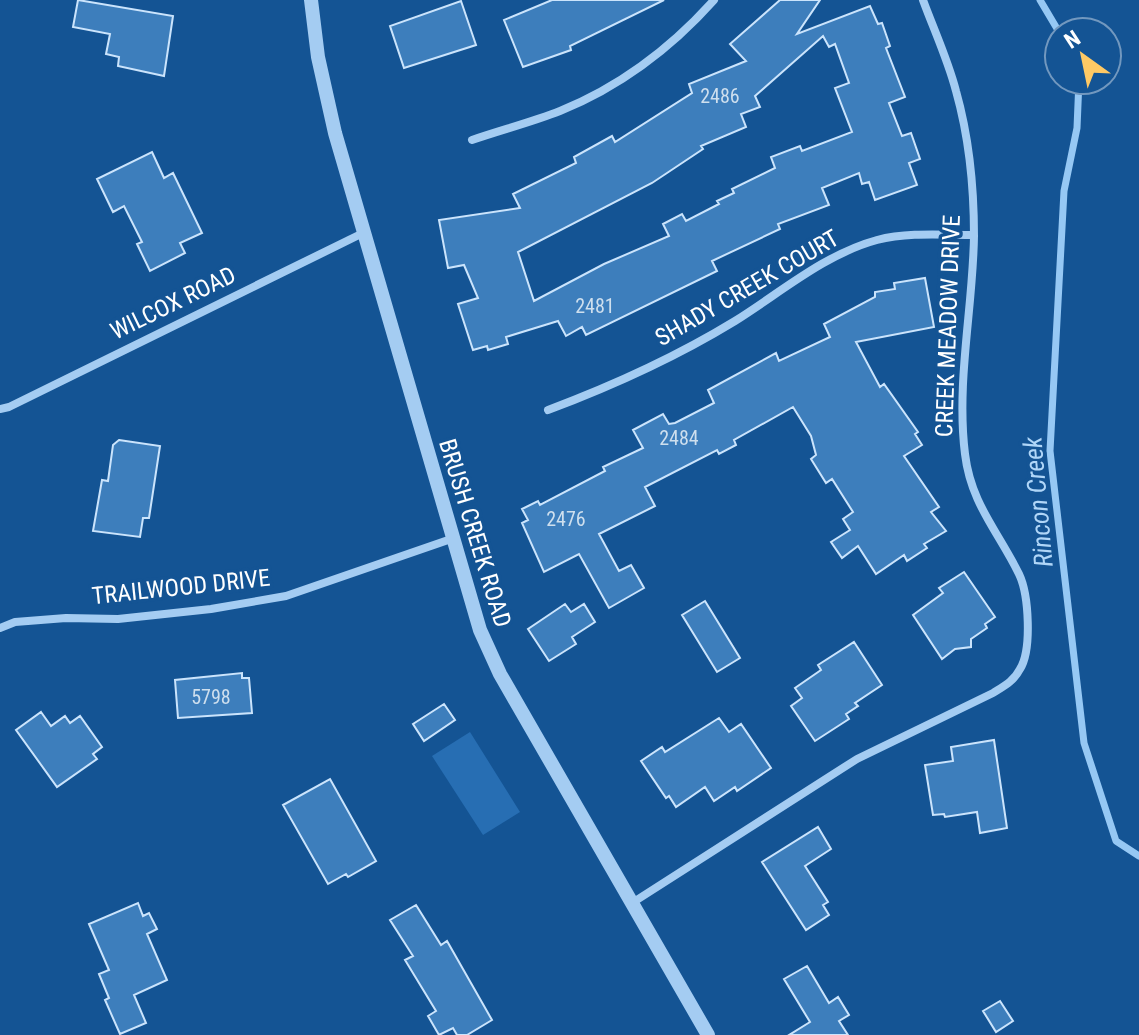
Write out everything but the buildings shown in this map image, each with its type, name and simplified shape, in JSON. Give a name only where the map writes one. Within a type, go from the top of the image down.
[{"type":"street","name":"BRUSH CREEK ROAD","points":[[311,0],[326,98],[480,630],[494,662],[708,1035]]},
{"type":"street","points":[[472,140],[560,111],[589,97],[655,56],[687,30],[714,0]]},
{"type":"street","name":"CREEK MEADOW DRIVE","points":[[632,903],[857,759],[993,693],[1012,681],[1025,658],[1025,590],[1020,575],[974,497],[964,454],[963,404],[974,235],[964,125],[956,91],[923,0]]},
{"type":"street","name":"WILCOX ROAD","points":[[0,409],[363,233]]},
{"type":"street","name":"SHADY CREEK COURT","points":[[548,410],[591,394],[703,339],[827,261],[851,250],[894,236],[974,235]]},
{"type":"street","name":"TRAILWOOD DRIVE","points":[[0,628],[15,622],[118,619],[211,609],[286,596],[454,538]]},
{"type":"shaded area","points":[[470,732],[520,812],[483,835],[432,756]]},
{"type":"waterway","name":"Rincon Creek","points":[[1040,0],[1050,16]]},
{"type":"waterway","name":"Rincon Creek","points":[[1078,96],[1077,128],[1064,191],[1050,451],[1084,743],[1116,841],[1139,856]]}]
